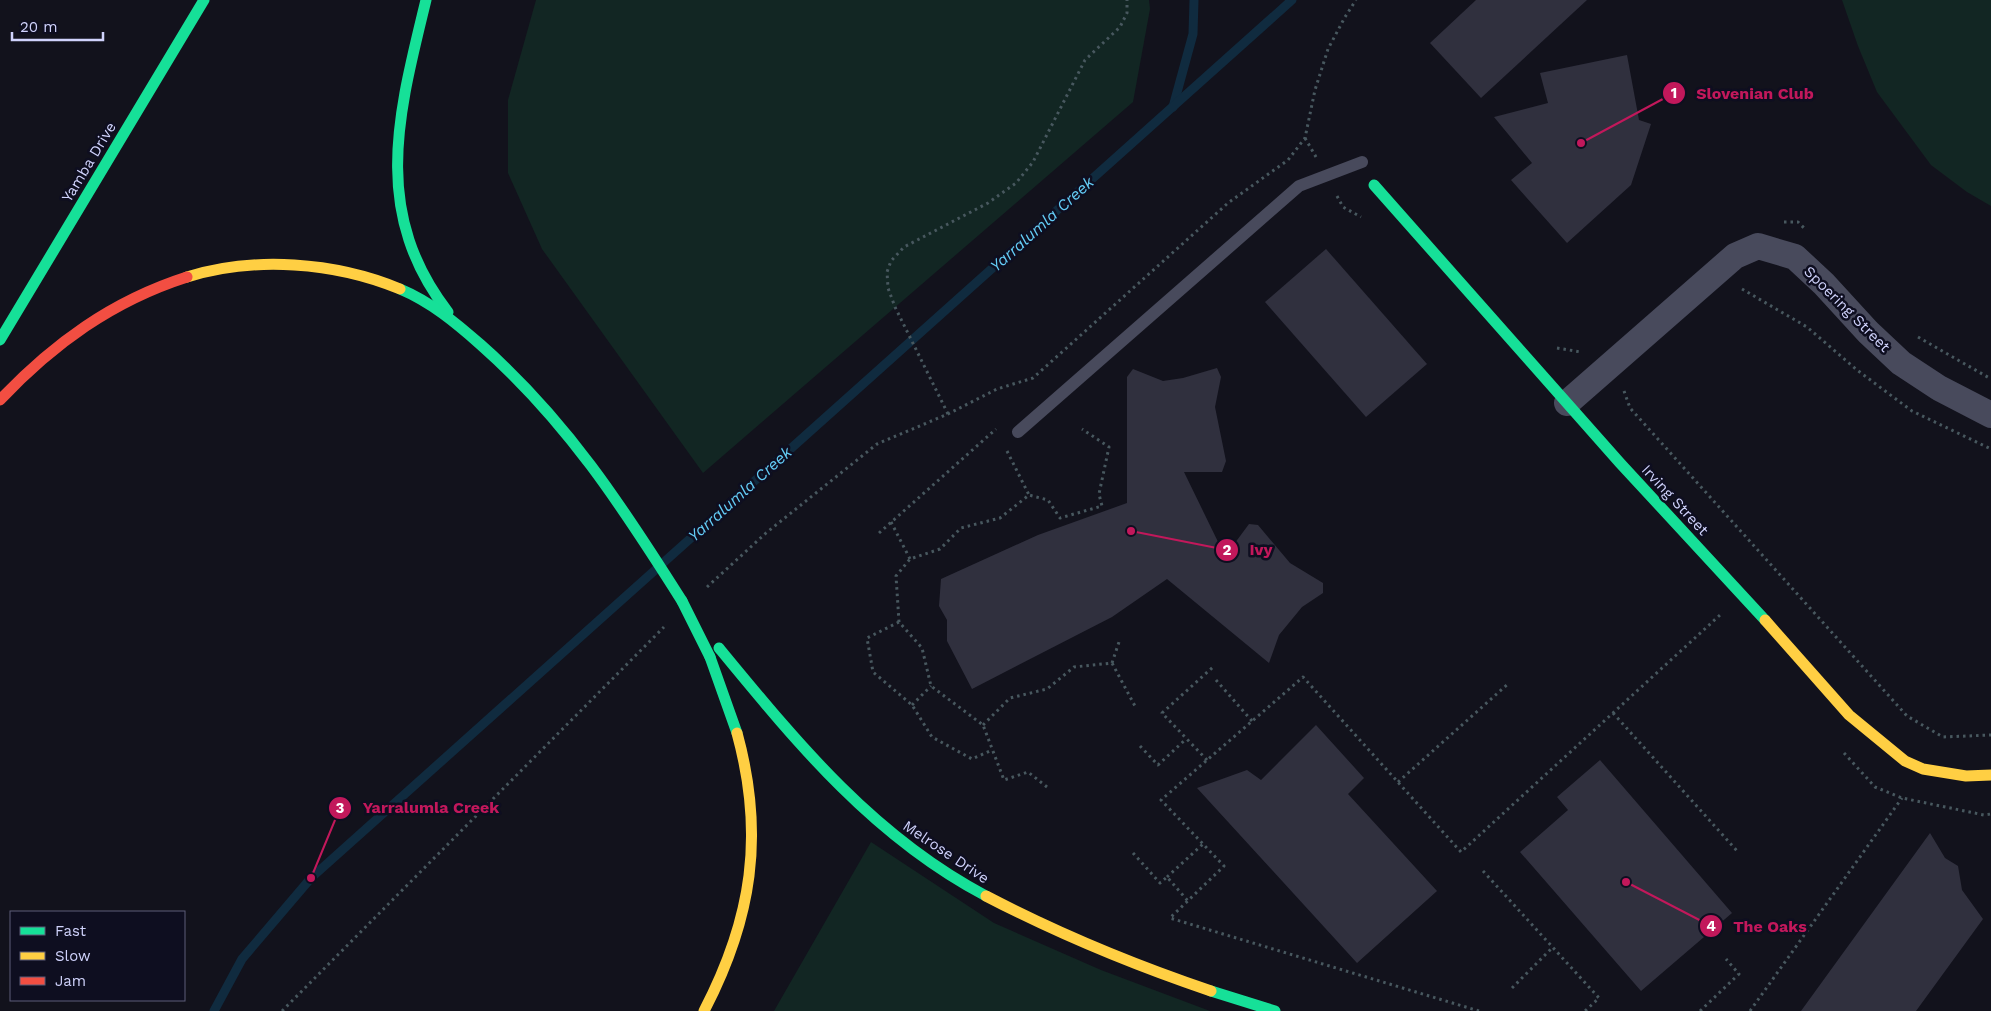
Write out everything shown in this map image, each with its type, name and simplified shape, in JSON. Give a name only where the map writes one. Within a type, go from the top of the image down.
[{"type":"main road","name":"Yamba Drive","points":[[0,340],[204,0]]},
{"type":"main road","points":[[426,0],[398,131],[395,153],[398,201],[410,245],[434,292],[446,309],[470,335]]},
{"type":"main road","name":"Irving Street","points":[[1374,185],[1567,403],[1849,715],[1887,748],[1905,761],[1923,769],[1966,776],[1991,775]]},
{"type":"main road","points":[[0,400],[36,364],[62,342],[90,322],[118,306],[175,280],[246,266],[290,266],[340,272],[372,280],[415,296],[432,305],[515,374],[546,406],[615,495],[682,601],[710,657],[732,714],[742,748],[752,803],[753,838],[751,870],[746,904],[736,938],[724,973],[704,1011]]},
{"type":"main road","name":"Melrose Drive","points":[[682,601],[796,739],[859,805],[894,835],[948,874],[1035,923],[1087,946],[1143,967],[1275,1011]]},
{"type":"street","name":"Spoering Street","points":[[1567,403],[1735,256],[1758,246],[1795,257],[1901,363],[1939,388],[1991,415]]},
{"type":"lane","points":[[1018,432],[1299,186],[1362,162]]},
{"type":"path","points":[[948,414],[895,307],[888,288],[887,272],[891,261],[904,247],[988,203],[1016,183],[1033,162],[1086,60],[1120,27],[1128,13],[1127,0]]},
{"type":"path","points":[[703,591],[766,534],[877,444],[948,414],[997,389],[1033,378],[1228,203],[1288,160],[1306,138],[1315,90],[1328,49],[1356,0]]},
{"type":"path","points":[[1780,222],[1798,222],[1811,236]]},
{"type":"path","points":[[1737,286],[1807,327],[1857,370],[1912,410],[1991,449]]},
{"type":"path","points":[[1915,335],[1991,379]]},
{"type":"path","points":[[1552,342],[1558,348],[1585,353]]},
{"type":"path","points":[[1623,388],[1630,408],[1907,716],[1942,737],[1991,735]]},
{"type":"path","points":[[879,533],[1003,423]]},
{"type":"path","points":[[996,429],[1000,438]]},
{"type":"path","points":[[1004,446],[1029,495],[1048,500],[1060,518],[1102,506],[1098,494],[1109,448],[1082,429]]},
{"type":"path","points":[[1029,495],[1000,518],[961,528],[940,549],[910,559],[896,576],[899,622],[922,648],[931,686],[983,725],[1004,780],[1028,772],[1048,787]]},
{"type":"path","points":[[891,522],[910,559]]},
{"type":"path","points":[[1480,1011],[1170,918],[1224,866],[1161,800],[1303,677],[1462,852],[1720,615]]},
{"type":"path","points":[[899,622],[867,638],[872,672],[912,705],[932,737],[972,759],[992,750]]},
{"type":"path","points":[[282,1011],[668,623]]},
{"type":"path","points":[[1120,640],[1112,663],[1136,708]]},
{"type":"path","points":[[983,725],[1010,698],[1047,689],[1074,667],[1112,663]]},
{"type":"path","points":[[1207,760],[1162,712],[1213,667]]},
{"type":"path","points":[[1216,680],[1252,721]]},
{"type":"path","points":[[1398,782],[1509,683]]},
{"type":"path","points":[[912,705],[931,686]]},
{"type":"path","points":[[1613,713],[1738,852]]},
{"type":"path","points":[[1140,746],[1158,765],[1186,739]]},
{"type":"path","points":[[1750,1011],[1923,769]]},
{"type":"path","points":[[1134,853],[1160,883],[1203,844]]},
{"type":"path","points":[[1483,871],[1599,998],[1584,1011]]},
{"type":"path","points":[[1167,877],[1188,901]]},
{"type":"path","points":[[1512,988],[1553,947]]},
{"type":"path","points":[[1700,1011],[1740,974],[1726,960]]},
{"type":"green space","points":[[536,0],[1149,0],[1150,9],[1133,102],[703,473],[542,249],[508,173],[508,100]]},
{"type":"green space","points":[[1842,0],[1991,0],[1991,206],[1967,192],[1931,165],[1877,92]]},
{"type":"green space","points":[[871,842],[994,923],[1101,970],[1210,1011],[774,1011]]},
{"type":"building","points":[[1476,0],[1587,0],[1481,98],[1430,43]]},
{"type":"building","points":[[1627,55],[1639,120],[1651,124],[1631,185],[1567,243],[1511,180],[1532,163],[1494,117],[1548,103],[1540,73]]},
{"type":"building","points":[[1326,249],[1427,364],[1366,417],[1265,302]]},
{"type":"building","points":[[1217,368],[1221,377],[1215,407],[1226,461],[1222,472],[1184,472],[1222,550],[1229,551],[1249,524],[1258,525],[1290,563],[1323,583],[1323,593],[1302,607],[1279,635],[1269,663],[1167,579],[1112,617],[972,689],[947,641],[947,620],[939,606],[941,579],[1038,535],[1127,503],[1127,377],[1133,369],[1163,381],[1183,378]]},
{"type":"building","points":[[1316,725],[1364,778],[1348,794],[1437,891],[1357,963],[1197,788],[1247,770],[1261,780]]},
{"type":"building","points":[[1600,760],[1732,913],[1641,991],[1520,852],[1568,810],[1557,797]]},
{"type":"building","points":[[1930,833],[1945,858],[1958,866],[1962,890],[1983,919],[1916,1011],[1801,1011]]},
{"type":"waterway","points":[[1173,107],[1193,34],[1194,0]]},
{"type":"waterway","name":"Yarralumla Creek","points":[[214,1011],[242,959],[311,878],[1292,0]]},
{"type":"traffic: fast","points":[[0,340],[204,0]]},
{"type":"traffic: fast","points":[[426,0],[407,82],[401,121],[398,160],[400,198],[408,236],[424,274],[448,312]]},
{"type":"traffic: fast","points":[[1374,185],[1620,463],[1765,620]]},
{"type":"traffic: fast","points":[[400,289],[433,307],[462,329],[512,374],[540,403],[591,466],[614,498],[682,601]]},
{"type":"traffic: fast","points":[[682,601],[710,657]]},
{"type":"traffic: fast","points":[[719,648],[778,719],[840,786],[873,817],[908,846],[986,896]]},
{"type":"traffic: fast","points":[[710,657],[737,733]]},
{"type":"traffic: fast","points":[[1211,991],[1275,1011]]},
{"type":"traffic: slow","points":[[187,277],[239,266],[294,265],[349,273],[400,289]]},
{"type":"traffic: slow","points":[[1765,620],[1849,715],[1905,761],[1923,769],[1966,776],[1991,775]]},
{"type":"traffic: slow","points":[[704,1011],[733,943],[743,910],[749,876],[752,842],[750,807],[746,770],[737,733]]},
{"type":"traffic: slow","points":[[986,896],[1097,948],[1211,991]]},
{"type":"traffic: jam","points":[[0,400],[41,361],[85,326],[134,298],[187,277]]},
{"type":"place","name":"Slovenian Club","points":[[1581,143]]},
{"type":"place","name":"Ivy","points":[[1131,531]]},
{"type":"place","name":"Yarralumla Creek","points":[[311,878]]},
{"type":"place","name":"The Oaks","points":[[1626,882]]}]
